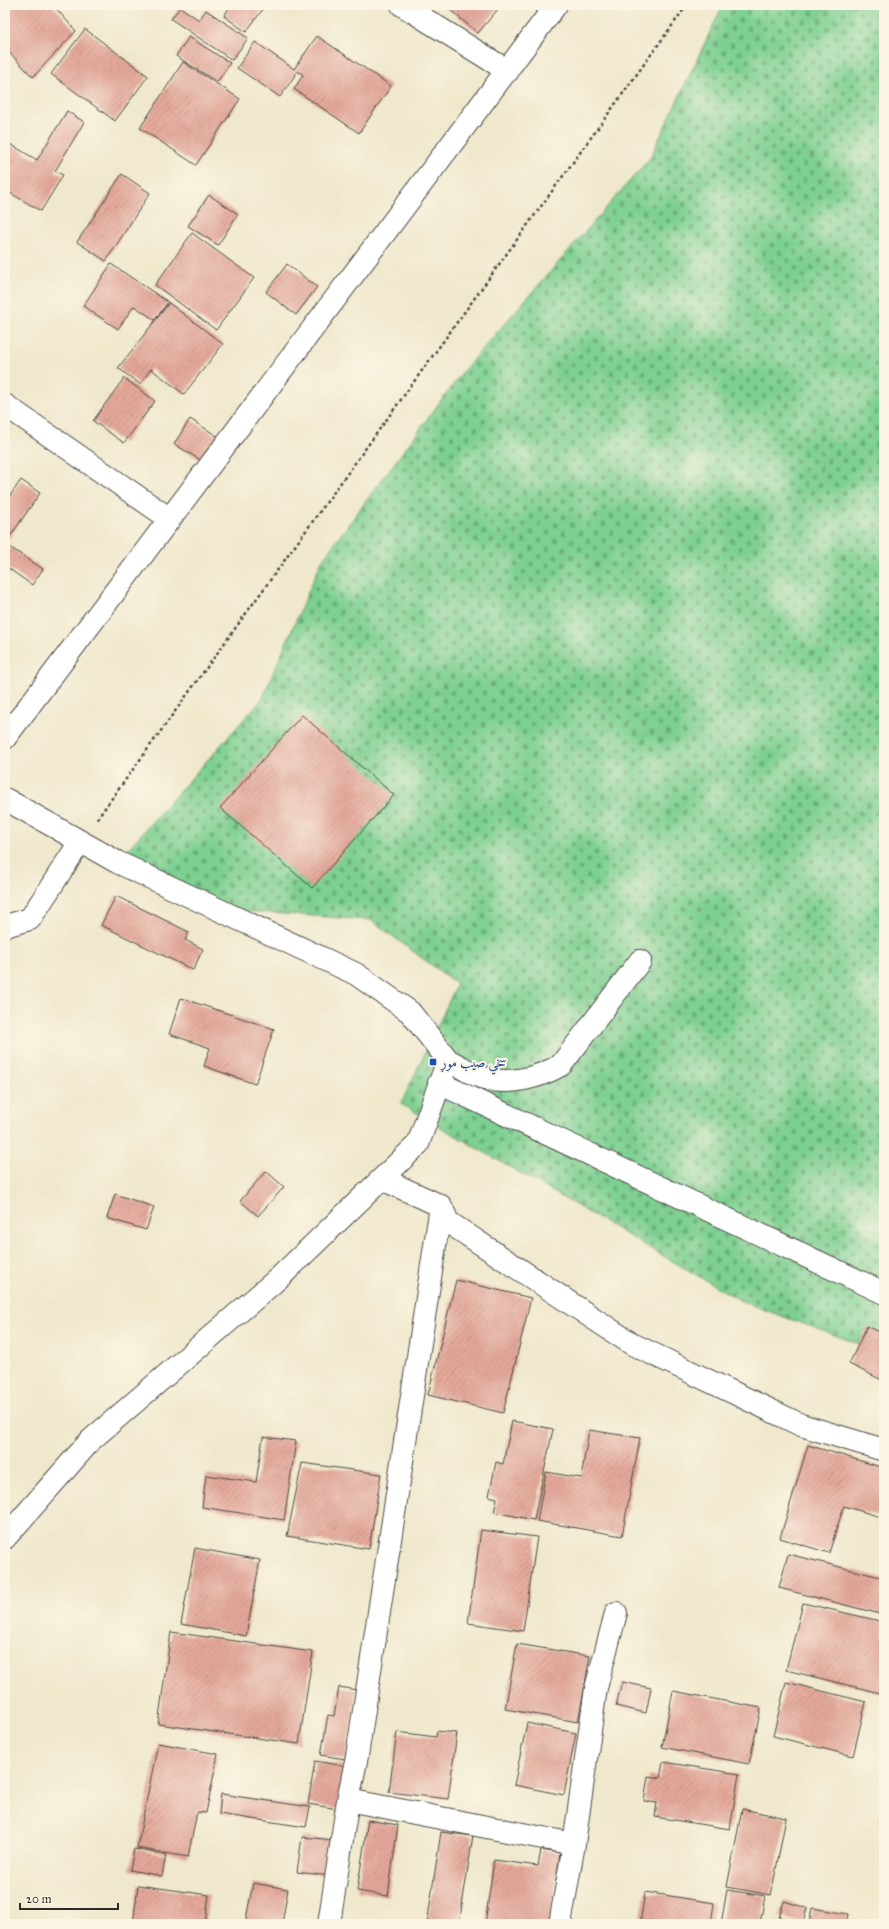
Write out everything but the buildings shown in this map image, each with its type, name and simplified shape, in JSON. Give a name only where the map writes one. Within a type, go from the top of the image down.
[{"type":"street","points":[[402,5],[508,71]]},
{"type":"street","points":[[5,738],[508,71],[556,5]]},
{"type":"street","points":[[5,405],[170,519]]},
{"type":"street","points":[[5,799],[117,862],[356,974],[410,1012],[448,1060],[486,1079],[511,1081],[544,1074],[561,1065],[640,961]]},
{"type":"street","points":[[5,926],[30,919],[80,842]]},
{"type":"street","points":[[5,1538],[91,1440],[281,1276],[418,1144],[448,1060]]},
{"type":"street","points":[[439,1083],[884,1294]]},
{"type":"street","points":[[382,1178],[442,1206],[448,1222],[632,1344],[801,1425],[884,1450]]},
{"type":"street","points":[[329,1924],[348,1800],[358,1756],[442,1206]]},
{"type":"street","points":[[560,1924],[574,1844],[596,1688],[616,1612]]},
{"type":"street","points":[[348,1800],[574,1844]]},
{"type":"path","points":[[80,842],[687,5]]},
{"type":"green space","points":[[723,5],[884,5],[884,1353],[743,1302],[401,1104],[457,984],[371,920],[224,910],[118,860],[262,699],[322,560],[464,370],[650,158]]},
{"type":"place","name":"سخي صیب موړ","points":[[433,1062]]}]
